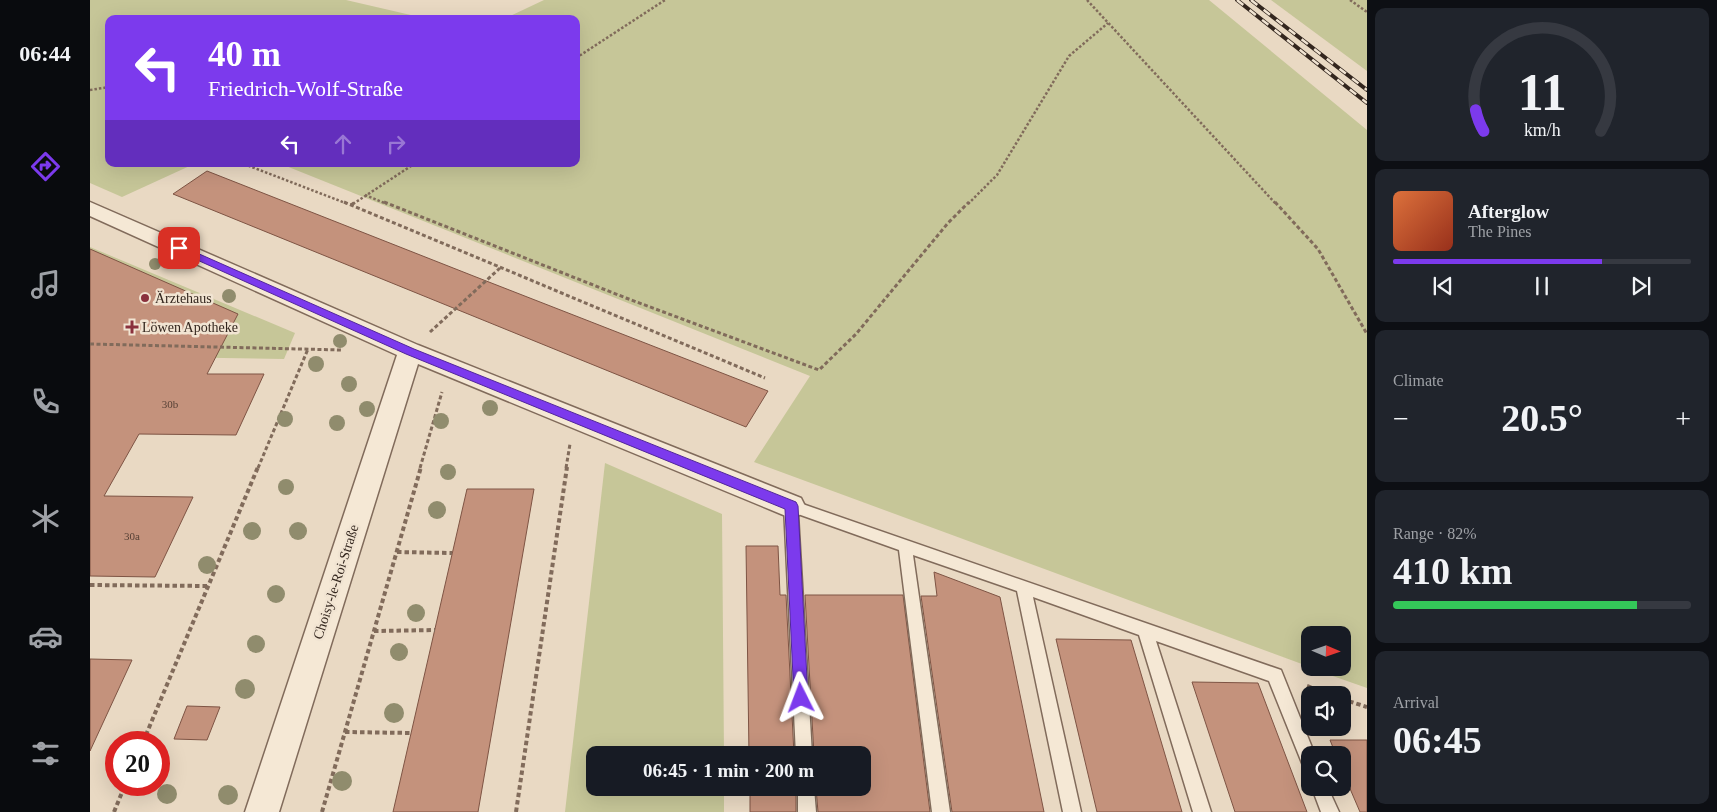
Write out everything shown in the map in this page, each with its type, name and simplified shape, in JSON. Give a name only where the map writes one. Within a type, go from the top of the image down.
[{"type":"street","points":[[90,208],[410,352],[791,506]]},
{"type":"street","name":"Choisy-le-Roi-Straße","points":[[262,812],[410,352]]},
{"type":"lane","points":[[804,746],[791,506],[1275,675],[1304,746]]},
{"type":"lane","points":[[904,545],[941,812]]},
{"type":"lane","points":[[1023,587],[1072,812]]},
{"type":"lane","points":[[1145,630],[1202,812]]},
{"type":"lane","points":[[806,796],[807,812]]},
{"type":"lane","points":[[1323,796],[1330,812]]},
{"type":"path","points":[[580,55],[665,0]]},
{"type":"path","points":[[1087,0],[1318,249],[1367,334]]},
{"type":"path","points":[[1350,0],[1367,12]]},
{"type":"path","points":[[365,195],[643,304],[819,370],[856,334],[948,223],[997,174],[1069,56],[1108,23]]},
{"type":"path","points":[[90,90],[105,88]]},
{"type":"path","points":[[252,167],[351,205],[765,378]]},
{"type":"path","points":[[351,205],[409,167]]},
{"type":"path","points":[[410,352],[500,268]]},
{"type":"path","points":[[90,344],[345,350]]},
{"type":"path","points":[[148,731],[308,349]]},
{"type":"path","points":[[322,812],[449,368]]},
{"type":"path","points":[[516,812],[574,418]]},
{"type":"path","points":[[397,552],[452,553]]},
{"type":"path","points":[[90,585],[208,586]]},
{"type":"path","points":[[374,631],[434,630]]},
{"type":"path","points":[[1351,702],[1367,708]]},
{"type":"path","points":[[345,732],[411,733]]},
{"type":"path","points":[[114,812],[121,796]]},
{"type":"green space","points":[[90,0],[346,0],[411,15],[105,15],[105,167],[187,167],[122,197],[90,183]]},
{"type":"green space","points":[[544,0],[1209,0],[1367,130],[1367,688],[1333,676],[1351,676],[1351,626],[1301,626],[1301,664],[754,462],[810,376],[288,167],[580,167],[580,15],[512,15]]},
{"type":"green space","points":[[1271,0],[1367,0],[1367,71]]},
{"type":"green space","points":[[90,247],[295,333],[284,359],[90,356]]},
{"type":"green space","points":[[605,463],[722,514],[724,746],[586,746],[586,796],[724,796],[724,812],[565,812]]},
{"type":"building","points":[[207,171],[768,391],[746,427],[173,194]]},
{"type":"building","points":[[90,249],[238,314],[207,374],[264,374],[236,435],[139,434],[104,496],[193,497],[155,577],[90,576]]},
{"type":"building","points":[[467,489],[534,489],[478,812],[393,812]]},
{"type":"building","points":[[746,546],[778,546],[780,595],[786,595],[794,746],[749,746]]},
{"type":"building","points":[[934,572],[1000,597],[1044,812],[952,812],[921,596],[937,596]]},
{"type":"building","points":[[805,595],[903,595],[930,812],[818,812],[817,796],[871,796],[871,746],[813,746]]},
{"type":"building","points":[[1056,639],[1131,640],[1182,812],[1097,812]]},
{"type":"building","points":[[90,659],[132,660],[90,751]]},
{"type":"building","points":[[1192,682],[1258,683],[1307,812],[1235,812]]},
{"type":"building","points":[[187,706],[220,707],[207,740],[174,739]]},
{"type":"building","points":[[1330,740],[1367,740],[1367,812],[1360,812],[1351,791],[1351,746],[1332,746]]},
{"type":"building","points":[[750,796],[796,796],[796,812],[750,812]]},
{"type":"railway","points":[[1237,0],[1367,103]]},
{"type":"railway","points":[[1251,0],[1367,90]]},
{"type":"place","name":"Ärztehaus","points":[[145,298]]},
{"type":"place","name":"Löwen Apotheke","points":[[132,327]]},
{"type":"route","points":[[179,248],[410,352],[791,506],[801,698]]}]
